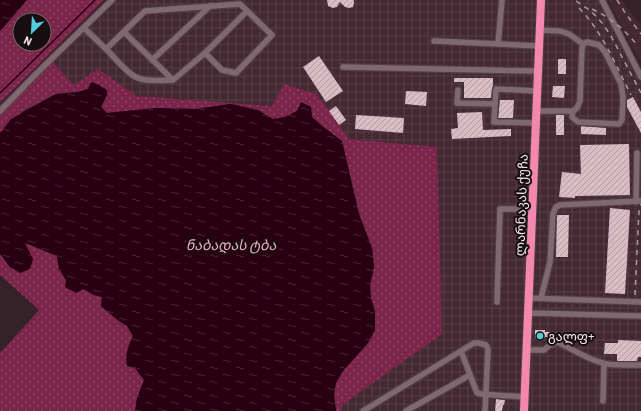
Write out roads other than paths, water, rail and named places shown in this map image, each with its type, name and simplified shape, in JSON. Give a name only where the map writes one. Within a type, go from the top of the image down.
[{"type":"highway","name":"ლარნაკას ქუჩა","points":[[524,411],[530,298],[541,0]]},
{"type":"street","points":[[0,111],[112,0]]},
{"type":"street","points":[[498,44],[502,0]]},
{"type":"street","points":[[602,0],[641,77]]},
{"type":"street","points":[[106,49],[145,11],[240,4],[272,35],[236,72],[222,70],[205,53]]},
{"type":"street","points":[[152,60],[210,6]]},
{"type":"street","points":[[84,28],[131,74],[150,80],[173,80],[205,53],[247,11]]},
{"type":"street","points":[[540,30],[560,30],[569,34],[583,44]]},
{"type":"street","points":[[124,32],[173,80]]},
{"type":"street","points":[[434,41],[539,46]]},
{"type":"street","points":[[587,42],[599,45],[605,52],[620,84],[623,97],[622,120],[619,124],[578,122],[572,117],[573,111],[577,108],[580,101],[583,44],[587,42]]},
{"type":"street","points":[[342,68],[538,71]]},
{"type":"street","points":[[536,123],[494,122],[495,104],[496,89],[538,91]]},
{"type":"street","points":[[458,90],[457,103],[495,104]]},
{"type":"street","points":[[537,111],[573,111]]},
{"type":"street","points":[[541,298],[550,262],[553,214],[556,207],[560,205],[638,202],[636,153]]},
{"type":"street","points":[[497,302],[500,209],[533,209]]},
{"type":"street","points":[[530,298],[641,302]]},
{"type":"street","points":[[529,313],[641,316]]},
{"type":"street","points":[[527,350],[544,350],[557,342],[571,348],[584,357],[604,364],[641,365]]},
{"type":"street","points":[[363,411],[474,344],[479,343],[486,345],[488,349],[485,411]]},
{"type":"street","points":[[461,352],[477,393],[486,395],[525,397]]},
{"type":"street","points":[[603,401],[604,364]]},
{"type":"street","points":[[406,411],[470,375]]},
{"type":"water","points":[[0,0],[27,0],[17,12],[12,12],[12,17],[0,31]]},
{"type":"water","name":"ნაბადას ტბა","points":[[91,82],[107,90],[107,95],[101,107],[107,113],[156,108],[195,109],[231,104],[258,110],[273,119],[285,117],[297,111],[301,102],[311,107],[312,117],[342,141],[359,214],[372,248],[374,267],[370,285],[371,298],[375,312],[375,330],[368,343],[343,371],[336,383],[334,394],[336,411],[135,411],[137,398],[144,380],[135,368],[127,366],[127,351],[133,336],[127,326],[101,306],[102,297],[94,295],[84,289],[76,293],[65,287],[66,280],[59,269],[57,256],[25,243],[33,259],[30,269],[20,273],[10,267],[0,254],[0,133],[11,119],[56,94],[78,92],[88,89]]},
{"type":"waterway","points":[[0,93],[95,0]]},
{"type":"railway","points":[[617,0],[641,34]]},
{"type":"railway","points":[[576,1],[591,11],[603,24],[611,36],[641,93]]},
{"type":"railway","points":[[579,8],[602,38],[631,95]]},
{"type":"railway","points":[[592,9],[617,25],[638,46]]},
{"type":"railway","points":[[635,295],[639,211],[641,204]]},
{"type":"place","name":"გალფ+","points":[[540,336]]}]
